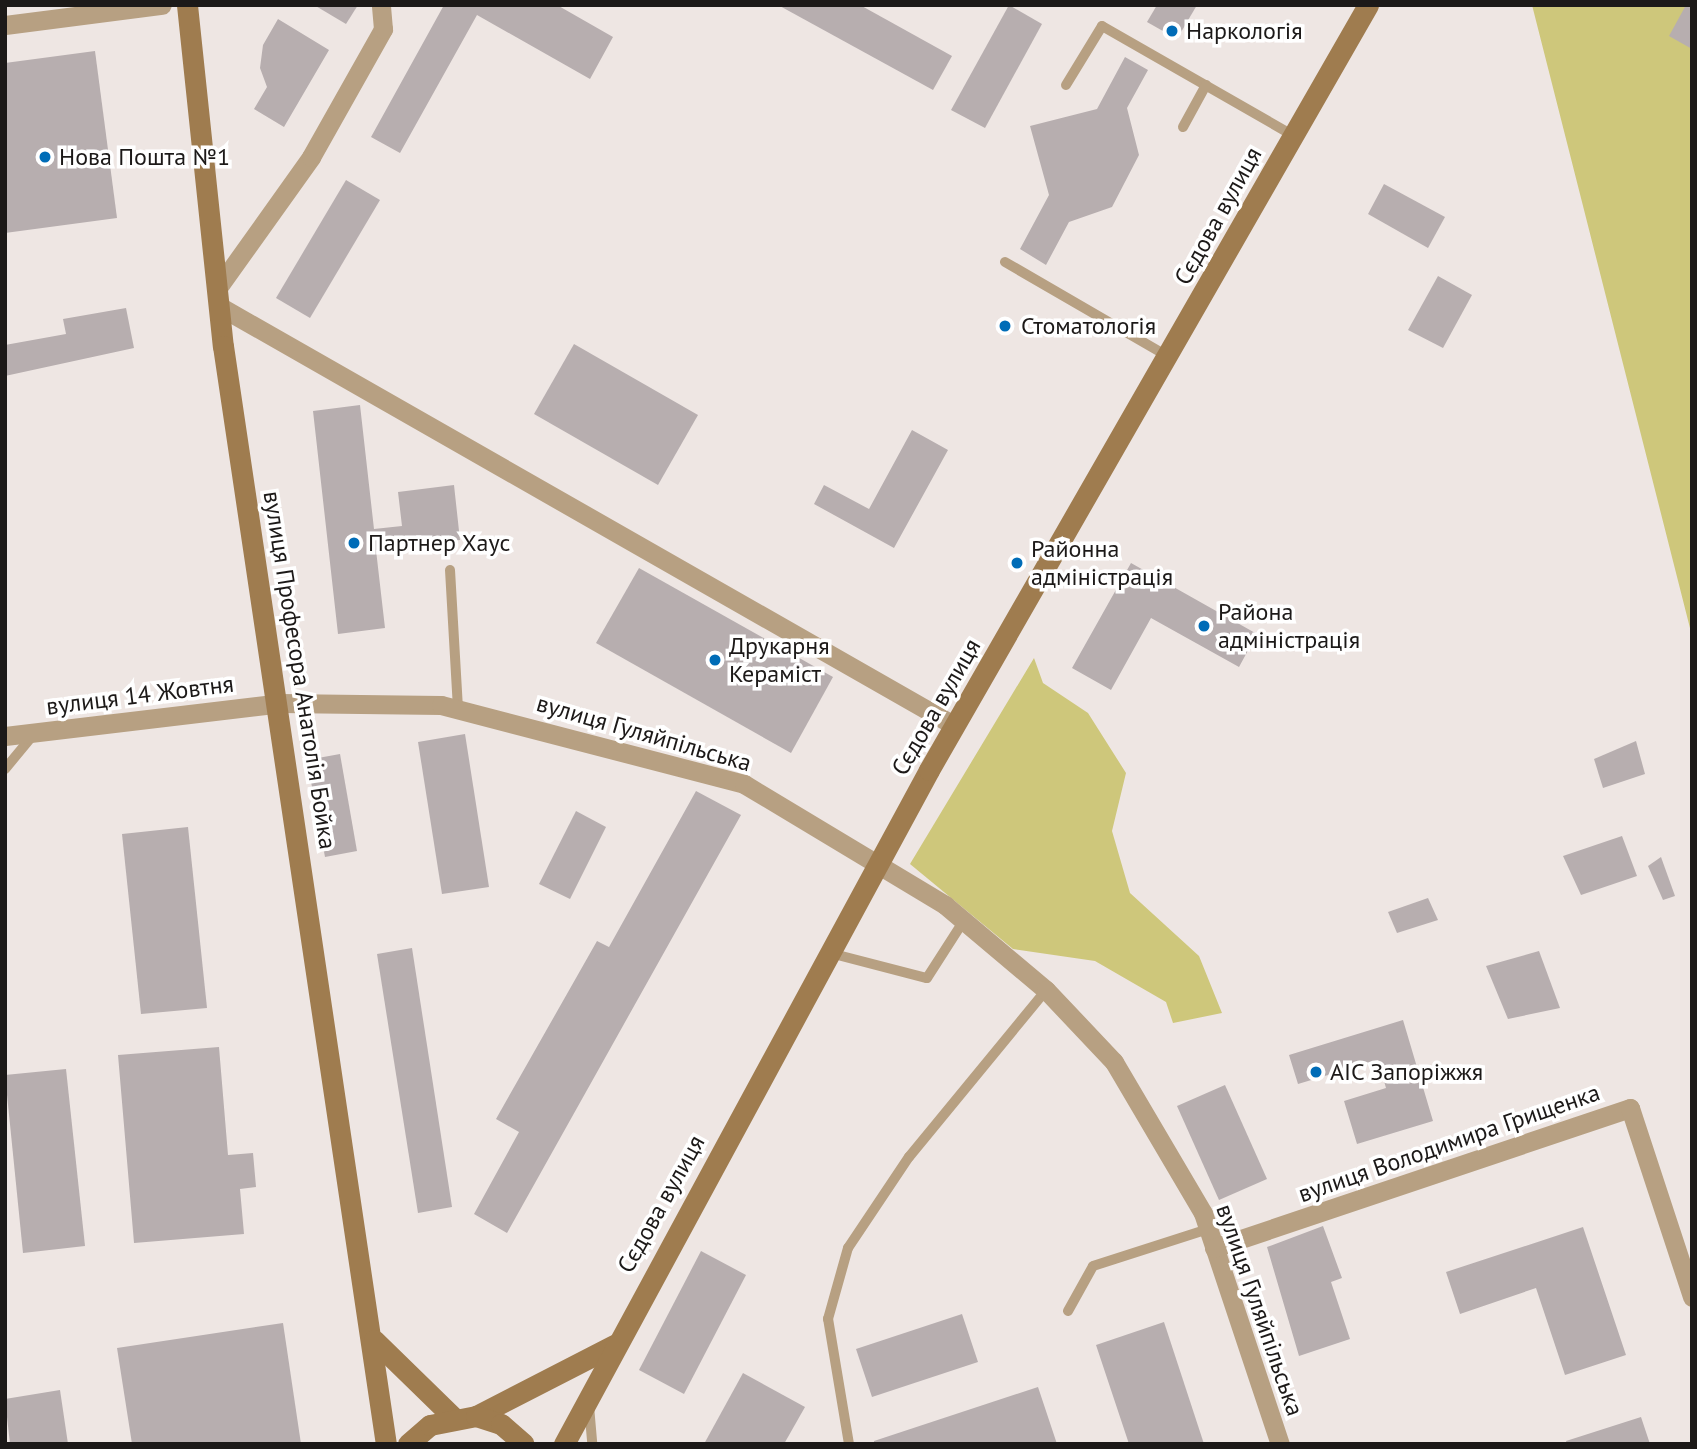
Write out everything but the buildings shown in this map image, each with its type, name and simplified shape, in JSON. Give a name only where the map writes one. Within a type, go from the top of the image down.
[{"type":"street","points":[[5,25],[162,5]]},
{"type":"street","name":"вулиця Професора Анатолія Бойка","points":[[187,5],[218,297],[374,1340],[387,1444]]},
{"type":"street","points":[[381,5],[383,29],[311,157],[218,297],[955,726]]},
{"type":"street","name":"Сєдова вулиця","points":[[564,1444],[614,1345],[880,860],[1368,5]]},
{"type":"street","name":"вулиця Гуляйпільська","points":[[280,704],[458,709],[744,784],[880,860],[963,922],[1046,990],[1114,1062],[1208,1229],[1280,1444]]},
{"type":"street","name":"вулиця 14 Жовтня","points":[[5,736],[280,704]]},
{"type":"street","name":"вулиця Володимира Грищенка","points":[[1214,1248],[1630,1108],[1692,1297]]},
{"type":"street","points":[[374,1340],[453,1417]]},
{"type":"street","points":[[476,1416],[614,1345]]},
{"type":"street","points":[[408,1444],[430,1424],[453,1417],[476,1416],[501,1424],[524,1444]]},
{"type":"lane","points":[[1066,85],[1102,26],[1292,135]]},
{"type":"lane","points":[[1183,127],[1206,85]]},
{"type":"lane","points":[[1005,262],[1169,357]]},
{"type":"lane","points":[[450,570],[458,709]]},
{"type":"lane","points":[[5,769],[35,732]]},
{"type":"lane","points":[[829,953],[927,978],[963,922]]},
{"type":"lane","points":[[849,1444],[828,1319],[848,1248],[909,1157],[1046,990]]},
{"type":"lane","points":[[1069,1311],[1093,1266],[1208,1229]]},
{"type":"lane","points":[[587,1398],[592,1444]]},
{"type":"shaded area","points":[[1532,5],[1692,5],[1692,636],[1582,202]]},
{"type":"shaded area","points":[[1034,658],[1043,683],[1088,713],[1126,773],[1112,831],[1130,893],[1199,956],[1222,1013],[1173,1023],[1166,1002],[1095,961],[1013,949],[910,864]]},
{"type":"place","name":"Наркологія","points":[[1172,31]]},
{"type":"place","name":"Нова Пошта №1","points":[[45,157]]},
{"type":"place","name":"Стоматологія","points":[[1005,326]]},
{"type":"place","name":"Партнер Хаус","points":[[354,543]]},
{"type":"place","name":"Районна адміністрація","points":[[1017,563]]},
{"type":"place","name":"Района адміністрація","points":[[1204,626]]},
{"type":"place","name":"Друкарня Кераміст","points":[[715,660]]},
{"type":"place","name":"АІС Запоріжжя","points":[[1316,1072]]}]
